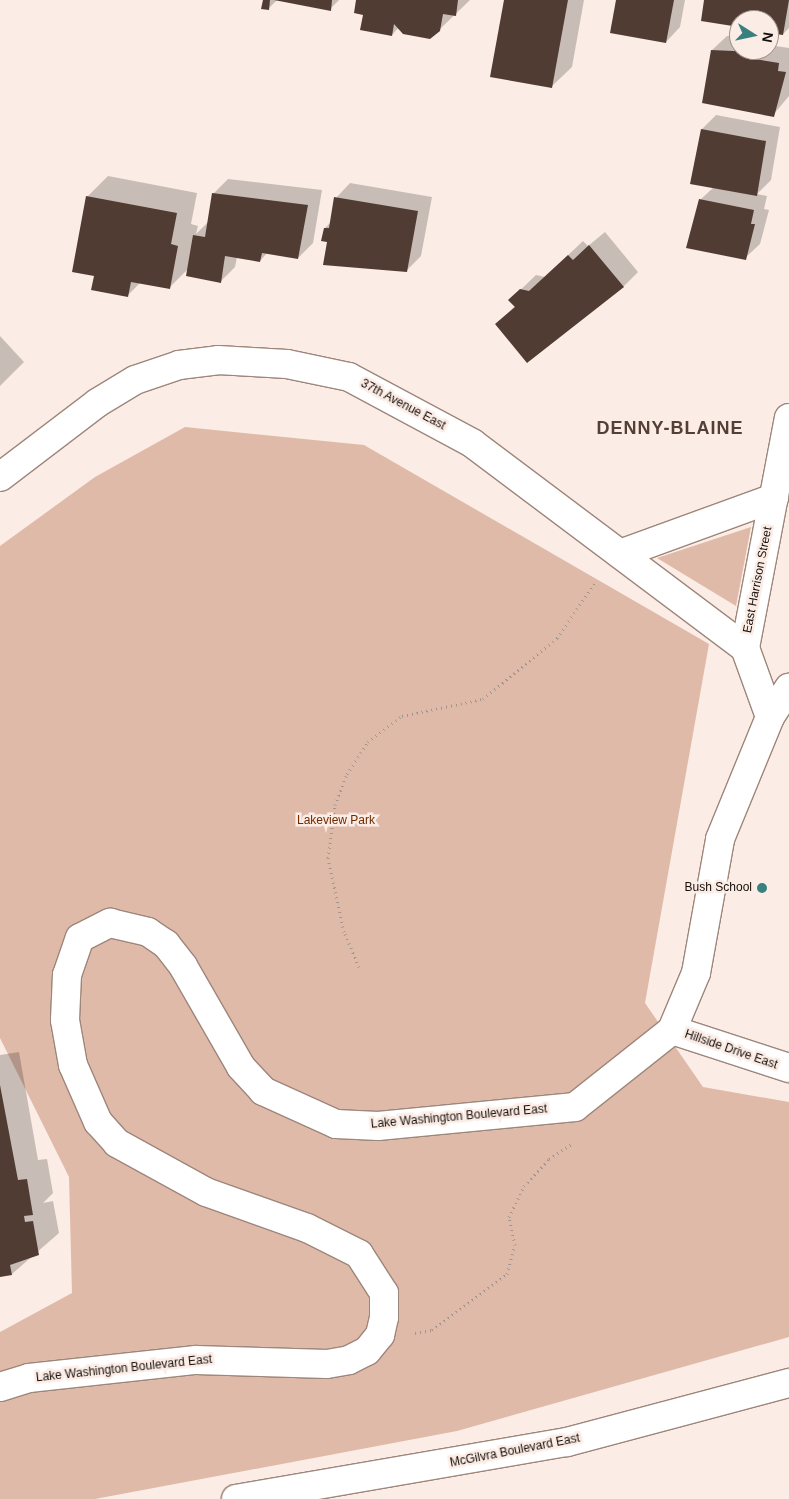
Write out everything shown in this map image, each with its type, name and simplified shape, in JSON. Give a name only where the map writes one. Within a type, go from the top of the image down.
[{"type":"main road","name":"37th Avenue East","points":[[0,477],[97,402],[135,380],[179,364],[218,360],[287,364],[349,377],[472,443],[745,648]]},
{"type":"main road","name":"East Harrison Street","points":[[770,717],[745,648],[788,434]]},
{"type":"main road","points":[[620,554],[774,498]]},
{"type":"main road","name":"Lake Washington Boulevard East","points":[[0,1387],[29,1378],[196,1360],[327,1364],[349,1360],[366,1352],[380,1335],[384,1317],[384,1293],[359,1254],[156,1166],[117,1143],[98,1122],[73,1064],[64,1004],[71,955],[80,938],[94,928],[127,924],[166,944],[183,966],[241,1067],[263,1091],[336,1124],[378,1126],[575,1106],[672,1030],[696,973],[720,839],[770,717],[789,688]]},
{"type":"main road","name":"Hillside Drive East","points":[[672,1030],[789,1068]]},
{"type":"main road","name":"McGilvra Boulevard East","points":[[236,1499],[567,1442],[789,1383]]},
{"type":"path","points":[[359,967],[344,932],[328,858],[335,805],[347,774],[368,742],[402,716],[483,699],[557,638],[600,576]]},
{"type":"path","points":[[424,1332],[507,1274],[515,1244],[509,1217],[524,1186],[549,1159],[574,1143]]},
{"type":"green space","name":"Lakeview Park","points":[[185,427],[364,445],[709,644],[645,1003],[703,1087],[789,1102],[789,1337],[457,1431],[95,1499],[0,1499],[0,1332],[72,1293],[69,1177],[0,1038],[0,546],[95,477]]},
{"type":"green space","points":[[751,527],[736,606],[657,558]]},
{"type":"building","points":[[263,0],[270,0],[269,10],[261,9]]},
{"type":"building","points":[[274,0],[332,0],[331,11]]},
{"type":"building","points":[[356,0],[458,0],[456,16],[443,14],[440,31],[430,39],[403,34],[394,24],[392,36],[360,30],[363,15],[354,13]]},
{"type":"building","points":[[504,0],[568,0],[552,88],[490,77]]},
{"type":"building","points":[[616,0],[674,0],[666,43],[610,33]]},
{"type":"building","points":[[704,0],[789,0],[783,35],[779,34],[779,10],[729,10],[729,25],[701,21]]},
{"type":"building","points":[[711,50],[729,51],[729,60],[761,60],[779,63],[778,71],[786,72],[774,117],[702,103]]},
{"type":"building","points":[[701,129],[766,141],[757,196],[690,184]]},
{"type":"building","points":[[212,193],[308,205],[298,259],[262,253],[260,262],[225,256],[221,283],[186,276],[193,235],[205,237]]},
{"type":"building","points":[[86,196],[177,213],[171,244],[178,246],[170,289],[131,282],[128,297],[91,290],[94,276],[72,272]]},
{"type":"building","points":[[334,197],[418,211],[407,272],[323,265],[327,242],[321,241],[324,228],[329,228]]},
{"type":"building","points":[[699,199],[754,210],[751,224],[755,224],[746,260],[686,248]]},
{"type":"building","points":[[589,245],[624,287],[527,363],[495,324],[515,307],[508,300],[520,289],[529,291],[568,255],[573,260]]},
{"type":"building","points":[[0,1085],[18,1180],[27,1179],[33,1215],[24,1216],[25,1222],[33,1221],[39,1255],[10,1265],[12,1275],[0,1277]]},
{"type":"place","name":"Bush School","points":[[762,888]]},
{"type":"district","name":"DENNY-BLAINE","points":[[670,428]]}]
